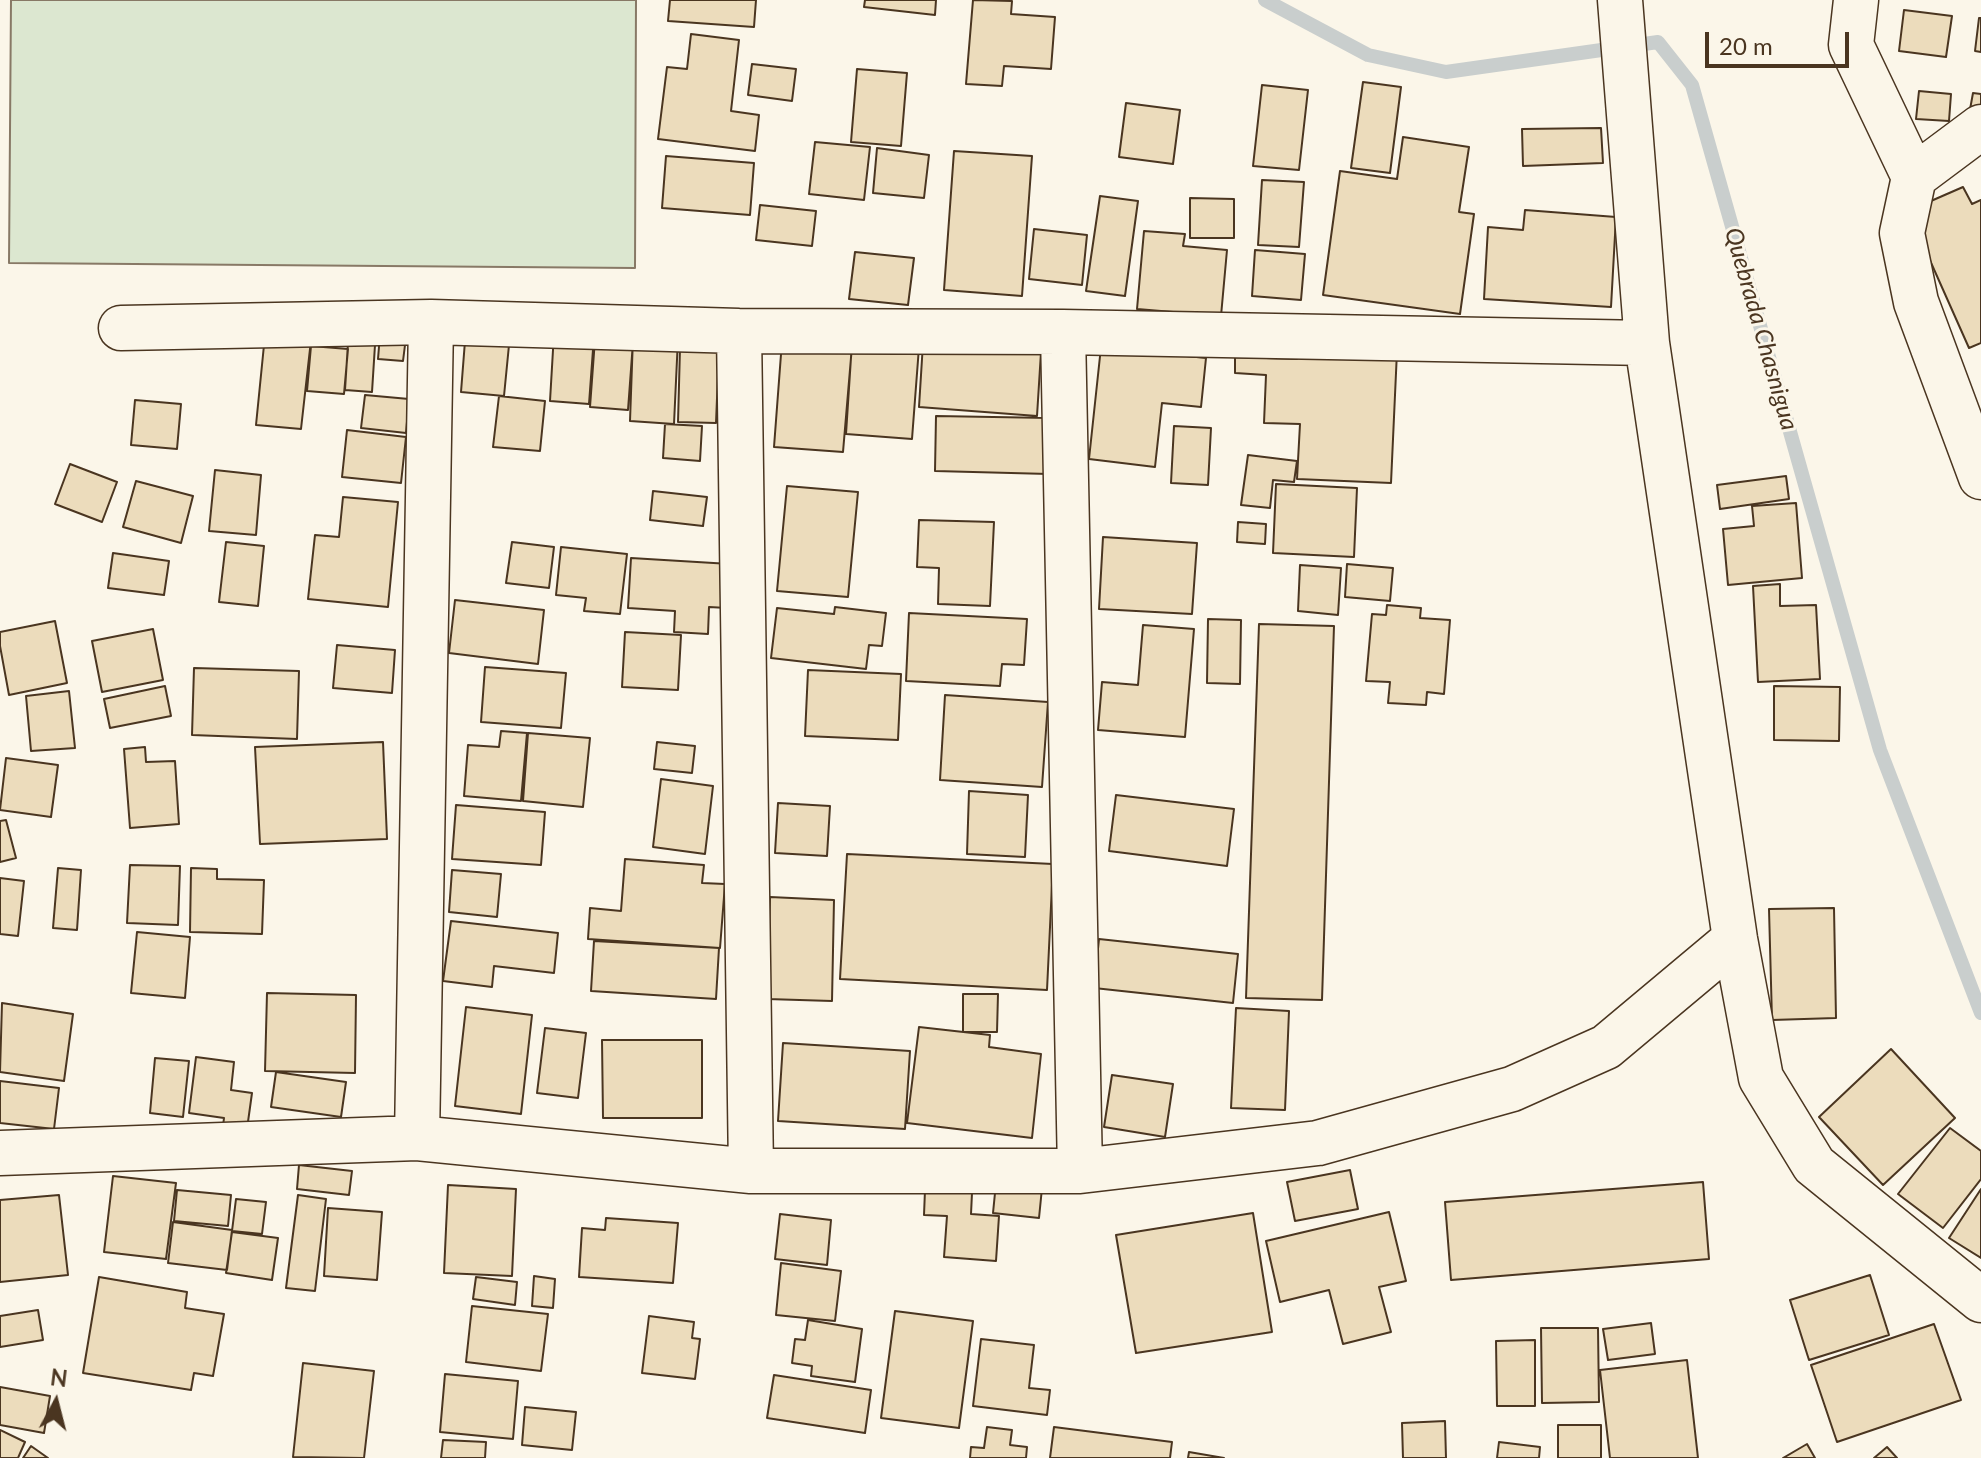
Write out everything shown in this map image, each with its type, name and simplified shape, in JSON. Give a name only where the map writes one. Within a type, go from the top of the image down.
[{"type":"street","points":[[1856,0],[1851,45],[1914,177],[1902,233],[1916,302],[1981,477]]},
{"type":"street","points":[[1620,9],[1647,343],[1735,939],[1761,1078],[1814,1165],[1981,1300]]},
{"type":"street","points":[[1914,177],[1981,127]]},
{"type":"street","points":[[121,328],[431,322],[739,331],[1063,332],[1647,343]]},
{"type":"street","points":[[417,1138],[431,322]]},
{"type":"street","points":[[739,331],[751,1171]]},
{"type":"street","points":[[1063,332],[1080,1171]]},
{"type":"street","points":[[0,1153],[417,1138],[751,1171],[1080,1171],[1318,1143],[1512,1089],[1606,1047],[1735,939]]},
{"type":"green space","points":[[11,0],[636,0],[635,268],[9,263]]},
{"type":"building","points":[[670,0],[756,0],[754,27],[668,21]]},
{"type":"building","points":[[865,0],[936,0],[935,15],[864,7]]},
{"type":"building","points":[[973,0],[1012,1],[1011,14],[1055,17],[1051,69],[1004,66],[1002,86],[966,84]]},
{"type":"building","points":[[1904,10],[1952,16],[1946,57],[1899,51]]},
{"type":"building","points":[[1981,18],[1981,52],[1975,51]]},
{"type":"building","points":[[691,34],[739,40],[731,111],[759,115],[755,151],[658,139],[667,67],[687,69]]},
{"type":"building","points":[[752,64],[796,69],[792,101],[748,95]]},
{"type":"building","points":[[857,69],[907,73],[901,146],[851,142]]},
{"type":"building","points":[[1363,82],[1401,87],[1390,173],[1351,168]]},
{"type":"building","points":[[1262,85],[1308,90],[1299,170],[1253,166]]},
{"type":"building","points":[[1919,91],[1951,94],[1949,121],[1916,119]]},
{"type":"building","points":[[1973,93],[1981,94],[1981,128],[1967,126]]},
{"type":"building","points":[[1126,103],[1180,110],[1173,164],[1119,157]]},
{"type":"building","points":[[1601,128],[1603,163],[1523,166],[1522,129]]},
{"type":"building","points":[[1403,137],[1469,147],[1459,212],[1474,214],[1460,314],[1323,295],[1340,171],[1397,179]]},
{"type":"building","points":[[815,142],[870,147],[864,200],[809,194]]},
{"type":"building","points":[[877,148],[929,155],[924,198],[873,193]]},
{"type":"building","points":[[954,151],[1032,156],[1022,296],[944,290]]},
{"type":"building","points":[[666,156],[754,163],[750,215],[662,208]]},
{"type":"building","points":[[1262,180],[1304,182],[1299,247],[1258,245]]},
{"type":"building","points":[[1963,187],[1972,204],[1981,200],[1981,343],[1969,348],[1908,211]]},
{"type":"building","points":[[1100,196],[1138,201],[1125,296],[1086,291]]},
{"type":"building","points":[[1190,198],[1234,199],[1234,238],[1190,238]]},
{"type":"building","points":[[760,205],[816,211],[812,246],[756,240]]},
{"type":"building","points":[[1525,210],[1616,217],[1611,307],[1484,299],[1488,227],[1523,230]]},
{"type":"building","points":[[1034,229],[1087,235],[1082,285],[1029,279]]},
{"type":"building","points":[[1144,231],[1185,234],[1183,246],[1227,250],[1221,316],[1137,309]]},
{"type":"building","points":[[1255,250],[1305,254],[1301,300],[1252,296]]},
{"type":"building","points":[[855,252],[914,258],[908,305],[849,299]]},
{"type":"building","points":[[554,333],[594,336],[589,404],[550,401]]},
{"type":"building","points":[[380,334],[406,337],[403,361],[378,359]]},
{"type":"building","points":[[265,335],[311,340],[301,429],[256,425]]},
{"type":"building","points":[[633,337],[678,338],[674,424],[630,421]]},
{"type":"building","points":[[595,339],[633,342],[628,410],[590,407]]},
{"type":"building","points":[[465,341],[509,345],[504,396],[461,392]]},
{"type":"building","points":[[782,341],[852,346],[843,452],[774,447]]},
{"type":"building","points":[[852,342],[919,347],[912,439],[846,434]]},
{"type":"building","points":[[348,343],[375,345],[372,392],[345,390]]},
{"type":"building","points":[[923,343],[1041,352],[1037,416],[919,407]]},
{"type":"building","points":[[311,346],[348,349],[344,394],[307,391]]},
{"type":"building","points":[[1298,346],[1397,351],[1391,483],[1297,479],[1300,424],[1264,423],[1266,375],[1235,373],[1235,357],[1297,359]]},
{"type":"building","points":[[1101,347],[1206,358],[1201,407],[1162,403],[1155,467],[1089,459]]},
{"type":"building","points":[[680,348],[719,349],[716,423],[678,422]]},
{"type":"building","points":[[365,395],[409,399],[406,433],[361,428]]},
{"type":"building","points":[[499,396],[545,401],[540,451],[493,447]]},
{"type":"building","points":[[135,400],[181,404],[177,449],[131,445]]},
{"type":"building","points":[[936,416],[1050,418],[1049,474],[935,471]]},
{"type":"building","points":[[665,424],[702,426],[700,461],[663,458]]},
{"type":"building","points":[[1174,426],[1211,428],[1208,485],[1171,483]]},
{"type":"building","points":[[347,430],[406,437],[401,483],[342,477]]},
{"type":"building","points":[[1248,455],[1297,461],[1294,482],[1273,480],[1270,508],[1241,505]]},
{"type":"building","points":[[70,464],[117,482],[102,522],[55,504]]},
{"type":"building","points":[[215,470],[261,475],[256,535],[209,531]]},
{"type":"building","points":[[1786,476],[1789,499],[1720,509],[1717,485]]},
{"type":"building","points":[[136,481],[193,496],[181,543],[123,527]]},
{"type":"building","points":[[1276,484],[1357,488],[1354,557],[1273,553]]},
{"type":"building","points":[[787,486],[858,492],[848,597],[777,591]]},
{"type":"building","points":[[653,491],[707,497],[703,526],[650,520]]},
{"type":"building","points":[[343,497],[398,502],[388,607],[308,599],[315,535],[339,537]]},
{"type":"building","points":[[1796,503],[1802,578],[1728,585],[1723,529],[1754,526],[1752,506]]},
{"type":"building","points":[[919,520],[994,522],[990,606],[938,604],[939,568],[917,567]]},
{"type":"building","points":[[1238,522],[1266,524],[1265,544],[1237,542]]},
{"type":"building","points":[[1103,537],[1197,543],[1192,614],[1099,609]]},
{"type":"building","points":[[226,542],[264,546],[258,606],[219,602]]},
{"type":"building","points":[[512,542],[554,547],[549,588],[506,583]]},
{"type":"building","points":[[561,547],[627,554],[620,614],[584,611],[586,598],[556,595]]},
{"type":"building","points":[[113,553],[169,561],[164,595],[108,588]]},
{"type":"building","points":[[631,558],[730,564],[727,608],[709,607],[708,634],[674,632],[675,611],[628,608]]},
{"type":"building","points":[[1347,564],[1393,568],[1390,601],[1345,597]]},
{"type":"building","points":[[1300,565],[1341,568],[1338,615],[1298,611]]},
{"type":"building","points":[[1780,584],[1780,606],[1816,605],[1820,679],[1758,682],[1753,586]]},
{"type":"building","points":[[455,600],[544,610],[538,664],[449,653]]},
{"type":"building","points":[[1387,605],[1421,608],[1420,618],[1450,620],[1444,694],[1427,692],[1426,705],[1388,703],[1390,682],[1366,681],[1372,614],[1386,615]]},
{"type":"building","points":[[835,607],[886,613],[882,646],[869,645],[866,669],[771,658],[777,608],[834,614]]},
{"type":"building","points":[[909,613],[1027,619],[1024,665],[1002,664],[1000,686],[906,681]]},
{"type":"building","points":[[1208,619],[1241,620],[1240,684],[1207,683]]},
{"type":"building","points":[[55,621],[67,683],[9,695],[0,632]]},
{"type":"building","points":[[1259,624],[1334,626],[1322,1000],[1246,998]]},
{"type":"building","points":[[1143,625],[1194,629],[1185,737],[1098,730],[1102,682],[1138,685]]},
{"type":"building","points":[[153,629],[163,680],[102,692],[92,641]]},
{"type":"building","points":[[625,632],[681,635],[678,690],[622,687]]},
{"type":"building","points":[[337,645],[395,650],[392,693],[333,688]]},
{"type":"building","points":[[485,667],[566,673],[561,728],[481,722]]},
{"type":"building","points":[[194,668],[299,671],[297,739],[192,735]]},
{"type":"building","points":[[808,670],[901,674],[898,740],[805,736]]},
{"type":"building","points":[[165,686],[171,716],[110,728],[104,699]]},
{"type":"building","points":[[1774,686],[1840,687],[1839,741],[1774,740]]},
{"type":"building","points":[[69,691],[75,748],[31,751],[26,696]]},
{"type":"building","points":[[945,695],[1048,702],[1042,787],[940,780]]},
{"type":"building","points":[[501,731],[527,733],[521,801],[464,796],[468,745],[499,747]]},
{"type":"building","points":[[528,733],[590,738],[583,807],[523,801]]},
{"type":"building","points":[[383,742],[387,839],[260,844],[255,747]]},
{"type":"building","points":[[657,742],[695,746],[692,773],[654,769]]},
{"type":"building","points":[[145,747],[146,762],[175,761],[179,824],[130,828],[124,749]]},
{"type":"building","points":[[6,758],[58,765],[51,817],[0,810]]},
{"type":"building","points":[[661,779],[713,786],[705,854],[653,847]]},
{"type":"building","points":[[969,791],[1028,795],[1025,857],[967,854]]},
{"type":"building","points":[[1116,795],[1234,809],[1227,866],[1109,851]]},
{"type":"building","points":[[778,803],[830,806],[827,856],[775,853]]},
{"type":"building","points":[[456,805],[545,812],[541,865],[452,859]]},
{"type":"building","points":[[6,820],[16,858],[0,862],[0,821]]},
{"type":"building","points":[[847,854],[1053,864],[1047,990],[840,979]]},
{"type":"building","points":[[625,859],[704,865],[702,883],[725,884],[720,948],[588,939],[590,908],[621,911]]},
{"type":"building","points":[[130,865],[180,866],[178,925],[127,923]]},
{"type":"building","points":[[58,868],[81,870],[77,930],[53,928]]},
{"type":"building","points":[[191,868],[217,869],[217,879],[264,880],[262,934],[190,932]]},
{"type":"building","points":[[452,870],[501,874],[497,917],[449,912]]},
{"type":"building","points":[[0,878],[24,881],[18,936],[0,934]]},
{"type":"building","points":[[770,897],[834,900],[832,1001],[767,999]]},
{"type":"building","points":[[1834,908],[1836,1018],[1772,1020],[1769,909]]},
{"type":"building","points":[[451,921],[558,933],[554,973],[494,966],[492,987],[443,981]]},
{"type":"building","points":[[137,932],[190,937],[185,998],[131,993]]},
{"type":"building","points":[[1099,939],[1238,954],[1233,1003],[1094,988]]},
{"type":"building","points":[[594,941],[719,948],[716,999],[591,991]]},
{"type":"building","points":[[267,993],[356,995],[355,1073],[265,1071]]},
{"type":"building","points":[[963,994],[998,994],[997,1032],[963,1032]]},
{"type":"building","points":[[2,1003],[73,1014],[64,1081],[0,1072]]},
{"type":"building","points":[[466,1007],[532,1015],[521,1114],[455,1106]]},
{"type":"building","points":[[1236,1008],[1289,1011],[1285,1110],[1231,1108]]},
{"type":"building","points":[[919,1027],[990,1035],[989,1047],[1041,1054],[1032,1138],[907,1123]]},
{"type":"building","points":[[545,1028],[586,1033],[578,1098],[537,1093]]},
{"type":"building","points":[[602,1040],[702,1040],[702,1118],[603,1118]]},
{"type":"building","points":[[783,1043],[910,1051],[905,1129],[778,1121]]},
{"type":"building","points":[[1891,1049],[1955,1118],[1883,1185],[1819,1117]]},
{"type":"building","points":[[196,1057],[234,1062],[231,1090],[252,1093],[247,1129],[223,1126],[224,1118],[189,1113]]},
{"type":"building","points":[[155,1058],[189,1061],[183,1117],[150,1113]]},
{"type":"building","points":[[276,1072],[346,1082],[341,1117],[271,1107]]},
{"type":"building","points":[[1112,1075],[1173,1084],[1165,1137],[1104,1127]]},
{"type":"building","points":[[0,1081],[59,1088],[54,1129],[0,1123]]},
{"type":"building","points":[[1950,1128],[1981,1151],[1981,1179],[1943,1228],[1898,1194]]},
{"type":"building","points":[[299,1165],[352,1171],[349,1195],[297,1189]]},
{"type":"building","points":[[1350,1170],[1358,1209],[1295,1221],[1287,1182]]},
{"type":"building","points":[[113,1176],[176,1183],[166,1259],[104,1252]]},
{"type":"building","points":[[1703,1182],[1709,1259],[1451,1280],[1445,1202]]},
{"type":"building","points":[[996,1183],[1042,1188],[1039,1218],[993,1213]]},
{"type":"building","points":[[448,1185],[516,1189],[512,1276],[444,1273]]},
{"type":"building","points":[[1981,1189],[1981,1258],[1949,1238]]},
{"type":"building","points":[[177,1190],[231,1195],[228,1226],[174,1221]]},
{"type":"building","points":[[925,1190],[972,1193],[971,1214],[999,1216],[996,1261],[944,1257],[947,1216],[924,1215]]},
{"type":"building","points":[[59,1195],[68,1275],[0,1282],[0,1200]]},
{"type":"building","points":[[298,1195],[326,1199],[315,1291],[286,1288]]},
{"type":"building","points":[[236,1199],[266,1202],[262,1234],[232,1231]]},
{"type":"building","points":[[328,1208],[382,1212],[377,1280],[324,1276]]},
{"type":"building","points":[[1389,1212],[1406,1281],[1379,1287],[1391,1332],[1343,1344],[1329,1290],[1280,1302],[1266,1241]]},
{"type":"building","points":[[1253,1213],[1272,1332],[1136,1353],[1116,1235]]},
{"type":"building","points":[[780,1214],[831,1220],[827,1265],[775,1259]]},
{"type":"building","points":[[606,1218],[678,1223],[673,1283],[579,1277],[582,1228],[605,1230]]},
{"type":"building","points":[[173,1222],[232,1230],[227,1270],[168,1263]]},
{"type":"building","points":[[232,1232],[278,1238],[272,1280],[226,1273]]},
{"type":"building","points":[[781,1263],[841,1271],[835,1321],[776,1315]]},
{"type":"building","points":[[1870,1275],[1889,1335],[1809,1360],[1790,1300]]},
{"type":"building","points":[[534,1276],[555,1279],[553,1308],[532,1306]]},
{"type":"building","points":[[99,1277],[187,1292],[185,1308],[224,1314],[213,1376],[194,1373],[191,1390],[83,1373]]},
{"type":"building","points":[[476,1277],[517,1282],[515,1305],[473,1299]]},
{"type":"building","points":[[472,1306],[548,1314],[541,1371],[466,1362]]},
{"type":"building","points":[[38,1310],[43,1340],[0,1347],[0,1316]]},
{"type":"building","points":[[895,1311],[973,1321],[959,1428],[881,1418]]},
{"type":"building","points":[[649,1316],[694,1322],[692,1338],[700,1339],[695,1379],[642,1373]]},
{"type":"building","points":[[808,1320],[862,1329],[855,1382],[811,1376],[812,1366],[792,1363],[795,1339],[805,1340]]},
{"type":"building","points":[[1651,1323],[1655,1354],[1608,1360],[1603,1329]]},
{"type":"building","points":[[1934,1324],[1961,1400],[1837,1442],[1811,1365]]},
{"type":"building","points":[[1541,1328],[1598,1328],[1599,1402],[1542,1403]]},
{"type":"building","points":[[981,1339],[1034,1345],[1029,1388],[1050,1390],[1047,1415],[973,1406]]},
{"type":"building","points":[[1535,1340],[1535,1406],[1497,1406],[1496,1341]]},
{"type":"building","points":[[1687,1360],[1698,1458],[1610,1458],[1600,1370]]},
{"type":"building","points":[[303,1363],[374,1371],[364,1458],[293,1457]]},
{"type":"building","points":[[445,1374],[518,1381],[513,1439],[440,1432]]},
{"type":"building","points":[[774,1375],[871,1390],[865,1433],[767,1418]]},
{"type":"building","points":[[0,1387],[50,1396],[44,1433],[0,1425]]},
{"type":"building","points":[[525,1407],[576,1412],[572,1450],[522,1445]]},
{"type":"building","points":[[1445,1421],[1446,1458],[1403,1458],[1402,1423]]},
{"type":"building","points":[[1558,1425],[1601,1425],[1601,1458],[1558,1458]]},
{"type":"building","points":[[987,1427],[1012,1430],[1010,1445],[1027,1447],[1026,1458],[970,1458],[971,1447],[984,1448]]},
{"type":"building","points":[[1054,1427],[1172,1442],[1170,1458],[1050,1458]]},
{"type":"building","points":[[0,1430],[25,1442],[18,1458],[0,1458]]},
{"type":"building","points":[[443,1440],[486,1442],[485,1458],[441,1458]]},
{"type":"building","points":[[1499,1442],[1540,1447],[1539,1458],[1497,1458]]},
{"type":"building","points":[[1807,1444],[1815,1458],[1783,1458]]},
{"type":"building","points":[[31,1446],[48,1458],[23,1458]]},
{"type":"building","points":[[1887,1447],[1897,1458],[1874,1458]]},
{"type":"building","points":[[1189,1452],[1224,1458],[1188,1458]]},
{"type":"waterway","name":"Quebrada Chasnigua","points":[[1265,0],[1368,55],[1446,72],[1658,42],[1692,85],[1880,750],[1981,1013]]}]
